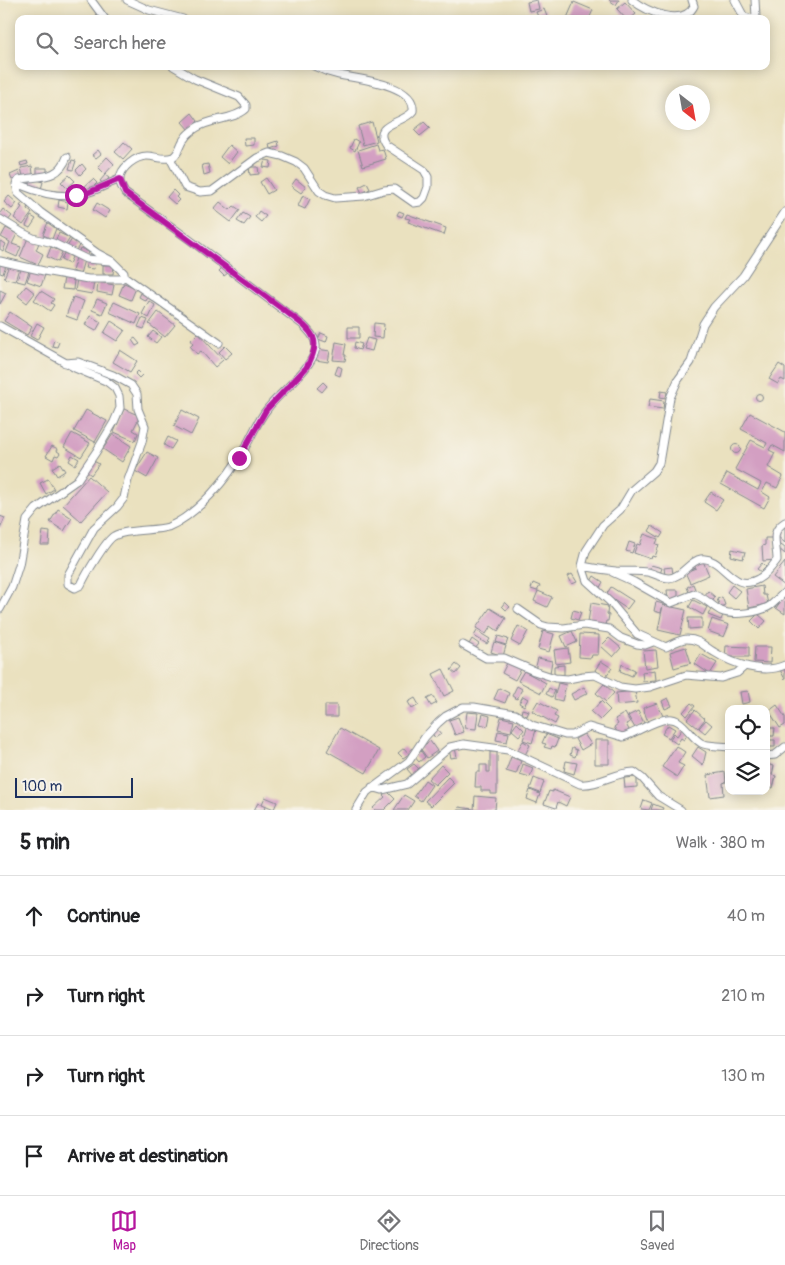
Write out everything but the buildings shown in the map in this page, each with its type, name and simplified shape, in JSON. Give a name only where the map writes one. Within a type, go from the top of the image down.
[{"type":"street","points":[[91,0],[102,15]]},
{"type":"street","points":[[127,0],[149,10],[168,15]]},
{"type":"street","points":[[632,0],[648,11],[672,15]]},
{"type":"street","points":[[686,15],[694,6],[692,0]]},
{"type":"street","points":[[735,0],[743,15]]},
{"type":"street","points":[[755,0],[757,15]]},
{"type":"street","points":[[65,363],[78,362],[113,375],[131,385],[138,394],[138,409],[145,426],[142,442],[128,480],[124,498],[94,528],[68,575],[68,584],[75,588],[81,586],[112,537],[122,533],[168,527],[184,519],[200,505],[234,465],[266,410],[306,368],[316,348],[312,335],[303,325],[125,193],[120,179],[124,168],[139,157],[170,158],[176,154],[184,138],[196,128],[241,112],[246,108],[246,105],[239,97],[195,79],[180,70]]},
{"type":"street","points":[[170,158],[185,187],[200,192],[212,191],[257,158],[269,153],[296,162],[304,168],[319,191],[330,197],[364,196],[390,189],[396,190],[414,203],[423,200],[429,180],[426,173],[386,145],[382,138],[384,128],[406,118],[414,111],[414,107],[408,97],[397,89],[384,84],[325,70]]},
{"type":"street","points":[[67,157],[64,165],[51,175],[19,180],[16,184],[18,193],[40,212],[97,253],[112,261],[123,272],[124,276],[219,343]]},
{"type":"street","points":[[17,188],[21,185],[42,193],[76,195],[87,193],[120,179]]},
{"type":"street","points":[[785,212],[744,276],[708,314],[691,362],[678,380],[670,398],[659,463],[654,471],[632,490],[617,514],[603,525],[586,551],[582,566],[585,577],[590,584],[610,602],[637,634],[653,642],[666,647],[686,639],[698,640],[726,658],[746,666],[764,668],[785,666]]},
{"type":"street","points":[[0,220],[23,234],[53,243],[86,259],[112,261]]},
{"type":"street","points":[[0,261],[88,279],[118,280],[124,276]]},
{"type":"street","points":[[0,326],[65,363],[106,381],[115,388],[119,396],[120,408],[110,430],[77,480],[36,509],[27,520],[19,565],[12,587],[0,609]]},
{"type":"street","points":[[582,566],[606,570],[640,572],[668,578],[702,559],[713,561],[741,582],[754,581],[767,572],[777,560],[776,528],[785,522]]},
{"type":"street","points":[[606,570],[634,582],[671,603],[694,594],[721,611],[728,612],[748,613],[763,609],[771,605],[785,592]]},
{"type":"street","points":[[518,609],[541,625],[548,627],[564,628],[584,625],[609,629],[621,638],[637,644],[645,645],[653,642]]},
{"type":"street","points":[[463,646],[486,658],[504,658],[555,678],[568,680],[595,675],[620,687],[635,689],[650,687],[676,677],[691,674],[721,678],[737,672],[746,666]]},
{"type":"street","points":[[356,810],[372,787],[408,761],[425,736],[441,720],[467,706],[515,714],[532,725],[565,735],[576,734],[589,727],[623,737],[655,722],[670,719],[679,721],[704,745],[725,747]]},
{"type":"street","points":[[372,787],[382,790],[407,784],[450,748],[464,744],[508,750],[580,784],[592,784],[634,772],[658,796],[681,810]]},
{"type":"street","points":[[770,756],[775,755],[785,747]]},
{"type":"route","points":[[76,195],[87,193],[120,179],[125,193],[284,310],[312,335],[316,348],[306,368],[266,410],[239,458]]}]
